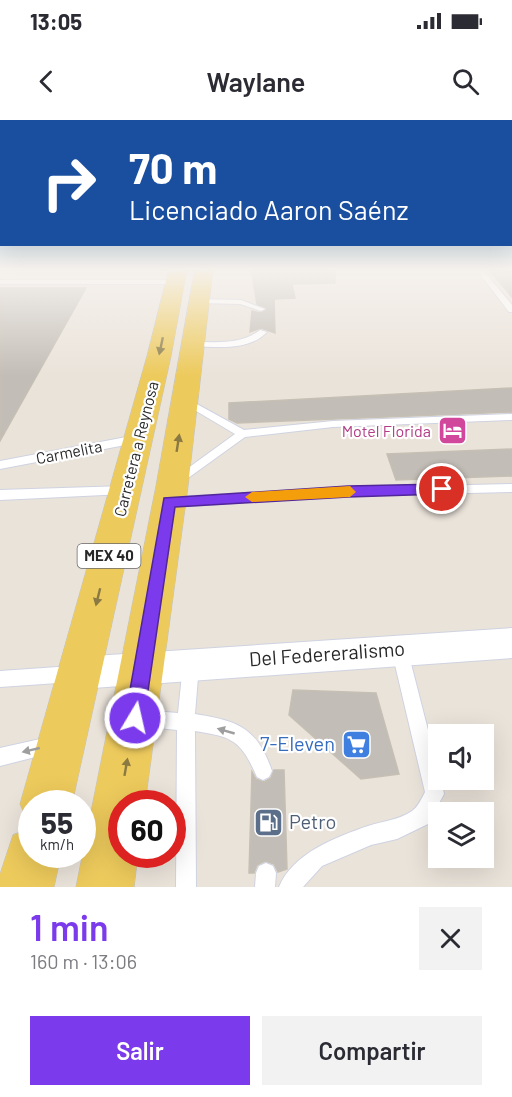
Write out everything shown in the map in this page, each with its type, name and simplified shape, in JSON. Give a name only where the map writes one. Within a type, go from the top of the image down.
[{"type":"main road","name":"Carretera a Reynosa","points":[[50,790],[138,438],[178,305]]},
{"type":"main road","name":"Carretera a Reynosa","points":[[105,887],[135,718],[194,344],[187,305]]},
{"type":"main road","points":[[25,887],[30,868]]},
{"type":"street","name":"Del Federeralismo","points":[[79,673],[399,649],[512,643]]},
{"type":"lane","points":[[249,305],[261,309]]},
{"type":"lane","points":[[194,344],[249,340],[263,333]]},
{"type":"lane","points":[[184,400],[242,434]]},
{"type":"lane","points":[[170,494],[242,434],[333,424],[512,417]]},
{"type":"lane","name":"Carmelita","points":[[0,465],[138,438]]},
{"type":"lane","points":[[170,494],[512,488]]},
{"type":"lane","points":[[0,495],[125,490]]},
{"type":"lane","points":[[289,887],[315,859],[370,835],[397,829],[421,817],[435,794],[399,649]]},
{"type":"lane","points":[[186,887],[186,723],[192,664]]},
{"type":"lane","points":[[0,679],[79,673]]},
{"type":"lane","points":[[135,718],[226,730],[243,737],[256,754],[263,771]]},
{"type":"lane","points":[[0,757],[62,743]]},
{"type":"building","points":[[0,305],[77,305],[0,441]]},
{"type":"building","points":[[258,305],[274,305],[275,333],[261,328],[250,332],[252,311],[260,313],[267,310]]},
{"type":"building","points":[[512,388],[512,412],[237,423],[229,419],[229,403]]},
{"type":"building","points":[[512,449],[512,476],[396,480],[387,454]]},
{"type":"building","name":"7-Eleven","points":[[293,690],[376,693],[399,774],[361,779],[289,715]]},
{"type":"building","name":"Petro","points":[[274,770],[284,770],[287,869],[278,872],[274,864],[265,861],[257,865],[254,873],[249,873],[252,772],[256,779],[264,782],[271,778]]},
{"type":"slow traffic","points":[[252,497],[350,492]]},
{"type":"place","name":"Motel Florida","points":[[452,431]]},
{"type":"place","name":"7-Eleven","points":[[356,744]]},
{"type":"place","name":"Petro","points":[[268,822]]},
{"type":"route","points":[[135,718],[169,502],[442,489]]}]
